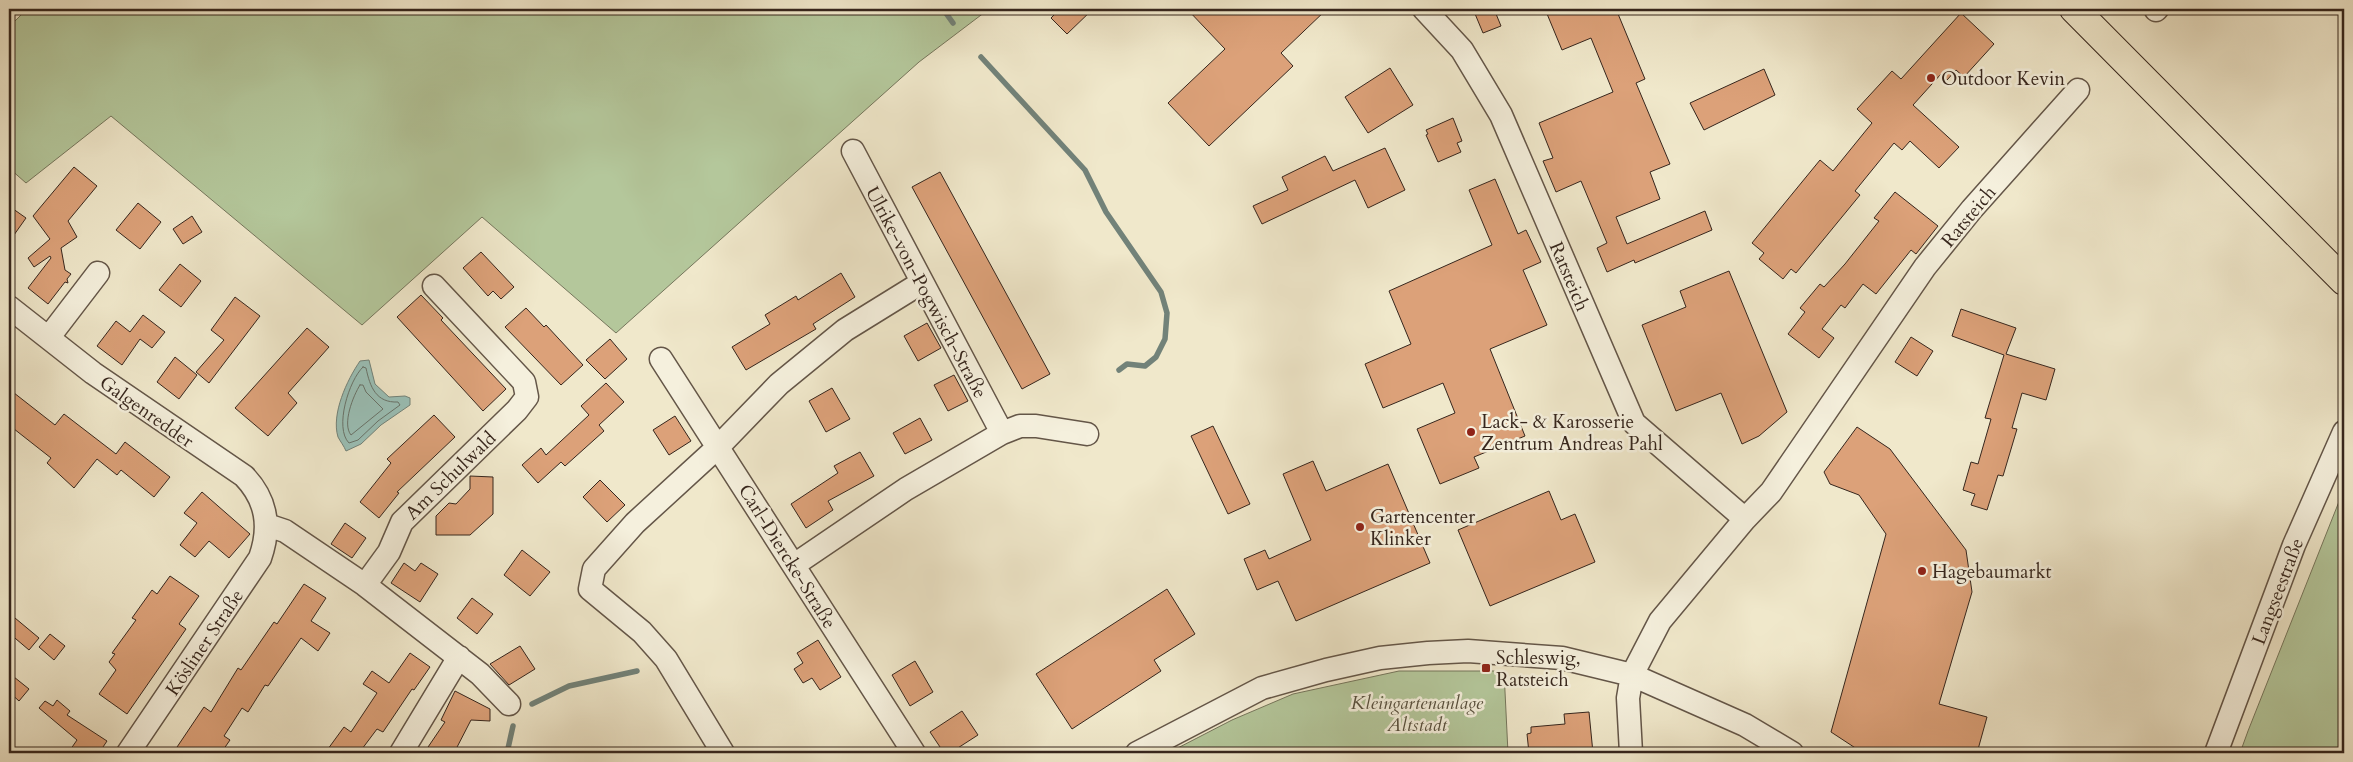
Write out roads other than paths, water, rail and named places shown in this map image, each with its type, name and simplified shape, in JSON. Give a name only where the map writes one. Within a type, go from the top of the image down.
[{"type":"main road","points":[[2074,9],[2344,281]]},
{"type":"street","name":"Ratsteich","points":[[1424,9],[1462,50],[1500,114],[1634,423],[1745,519]]},
{"type":"street","name":"Ratsteich","points":[[1630,753],[1628,698],[1632,675],[1660,622],[1745,519],[1771,492],[1925,267],[1972,209],[2078,90]]},
{"type":"street","name":"Ulrike-von-Pogwisch-Straße","points":[[853,151],[921,283],[1002,433]]},
{"type":"street","points":[[49,337],[98,273]]},
{"type":"street","points":[[723,753],[666,659],[642,632],[590,589],[594,569],[635,523],[718,447],[779,384],[845,330],[921,283]]},
{"type":"street","name":"Am Schulwald","points":[[365,585],[389,552],[402,522],[517,410],[527,397],[524,382],[434,286]]},
{"type":"street","name":"Galgenredder","points":[[9,307],[93,373],[244,476],[254,487],[261,499],[266,513],[267,525]]},
{"type":"street","name":"Carl-Diercke-Straße","points":[[661,359],[914,753]]},
{"type":"street","points":[[794,565],[906,489],[1002,433],[1020,426],[1036,426],[1087,434]]},
{"type":"street","name":"Langseestraße","points":[[2216,753],[2294,545],[2344,432]]},
{"type":"street","points":[[267,525],[285,531],[365,585],[480,674],[509,704]]},
{"type":"street","name":"Kösliner Straße","points":[[128,753],[260,558],[266,541],[267,525]]},
{"type":"street","points":[[1137,753],[1262,688],[1326,670],[1380,658],[1468,651],[1562,658],[1632,675],[1745,725],[1792,753]]},
{"type":"street","points":[[401,753],[459,657]]},
{"type":"water","points":[[369,360],[375,384],[389,397],[405,396],[410,398],[410,405],[381,425],[361,444],[346,451],[338,437],[336,428],[338,408],[345,387],[360,361]]},
{"type":"waterway","points":[[943,9],[953,23]]},
{"type":"waterway","points":[[981,57],[1085,170],[1106,212],[1161,292],[1167,313],[1165,339],[1156,357],[1145,366],[1127,364],[1119,370]]},
{"type":"waterway","points":[[532,704],[569,686],[637,671]]},
{"type":"waterway","points":[[507,753],[513,726]]},
{"type":"place","name":"Outdoor Kevin","points":[[1931,78]]},
{"type":"place","name":"Lack- & Karosserie Zentrum Andreas Pahl","points":[[1471,432]]},
{"type":"place","name":"Gartencenter Klinker","points":[[1360,527]]},
{"type":"place","name":"Hagebaumarkt","points":[[1922,571]]},
{"type":"place","name":"Schleswig, Ratsteich","points":[[1486,668]]},
{"type":"park label","name":"Kleingartenanlage Altstadt","points":[[1417,713]]}]
